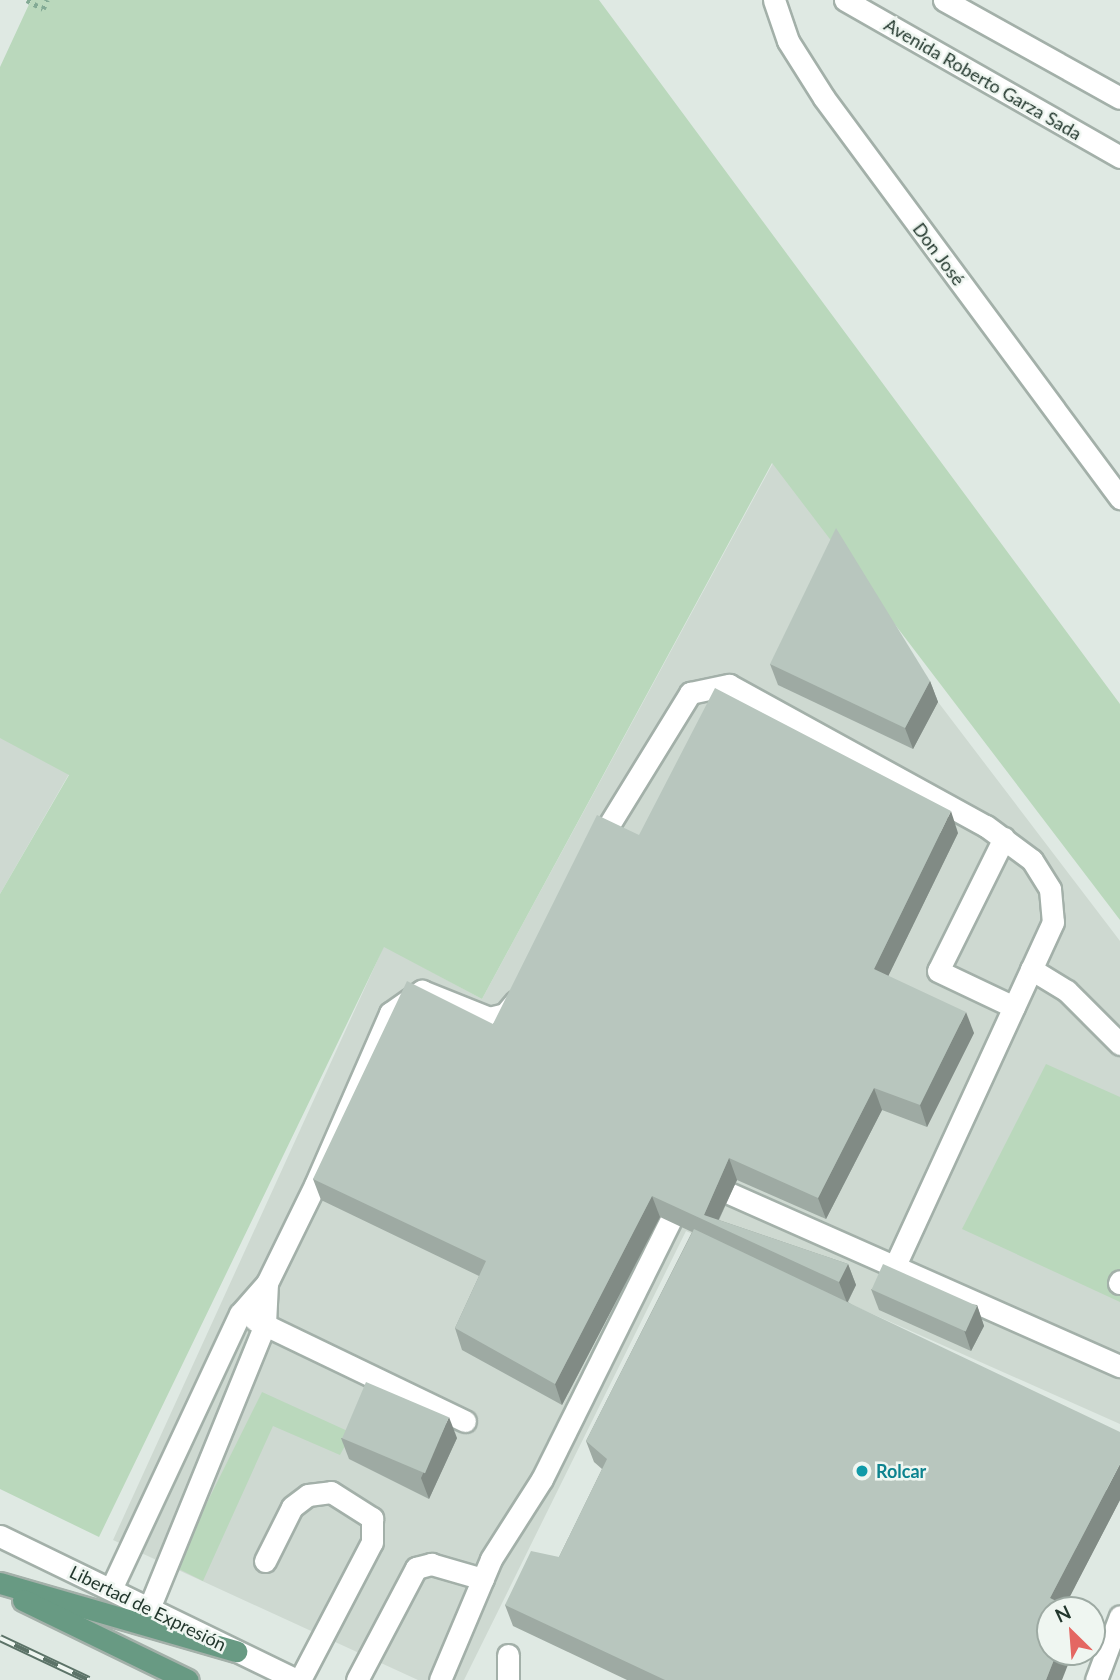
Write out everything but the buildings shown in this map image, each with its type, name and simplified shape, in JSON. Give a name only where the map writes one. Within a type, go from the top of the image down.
[{"type":"main road","points":[[0,1583],[236,1651]]},
{"type":"main road","points":[[0,1589],[188,1680]]},
{"type":"street","name":"Don José","points":[[774,0],[788,41],[824,98],[1120,498]]},
{"type":"street","name":"Avenida Roberto Garza Sada","points":[[845,0],[1120,157]]},
{"type":"street","points":[[943,0],[1120,98]]},
{"type":"street","points":[[584,870],[681,704],[690,693],[712,685],[729,685],[1004,838],[1032,860],[1054,904],[1031,969],[895,1266]]},
{"type":"street","points":[[1004,838],[938,971],[1014,1007]]},
{"type":"street","points":[[1031,969],[1067,991],[1120,1044]]},
{"type":"street","points":[[110,1589],[240,1314],[267,1283],[379,1031],[398,1003],[422,990],[498,1017],[512,1009],[529,977]]},
{"type":"street","points":[[731,1194],[1120,1366]]},
{"type":"street","points":[[440,1680],[483,1579],[548,1468],[670,1221]]},
{"type":"street","points":[[150,1606],[265,1324],[267,1283]]},
{"type":"street","points":[[240,1314],[465,1421]]},
{"type":"street","points":[[265,1561],[292,1507],[308,1495],[331,1492],[372,1518],[372,1542],[298,1680]]},
{"type":"street","name":"Libertad de Expresión","points":[[0,1536],[150,1606],[298,1680]]},
{"type":"street","points":[[357,1680],[416,1568],[431,1564],[483,1579]]},
{"type":"street","points":[[1096,1680],[1120,1616]]},
{"type":"street","points":[[508,1655],[508,1680]]},
{"type":"path","points":[[27,0],[43,9],[47,0]]},
{"type":"shaded area","points":[[773,463],[843,550],[938,702],[1120,941],[1120,1424],[686,1231],[464,1680],[418,1680],[113,1540],[384,946],[482,999]]},
{"type":"shaded area","points":[[0,737],[69,774],[0,894]]},
{"type":"green space","points":[[31,0],[599,0],[1120,704],[1120,920],[772,463],[482,999],[384,947],[99,1537],[0,1489],[0,894],[69,775],[0,738],[0,67]]},
{"type":"green space","points":[[1046,1064],[1120,1097],[1120,1302],[962,1229]]},
{"type":"green space","points":[[262,1392],[352,1433],[340,1455],[273,1426],[203,1581],[175,1567]]},
{"type":"railway","points":[[0,1638],[89,1680]]},
{"type":"place","name":"Rolcar","points":[[862,1471]]}]
